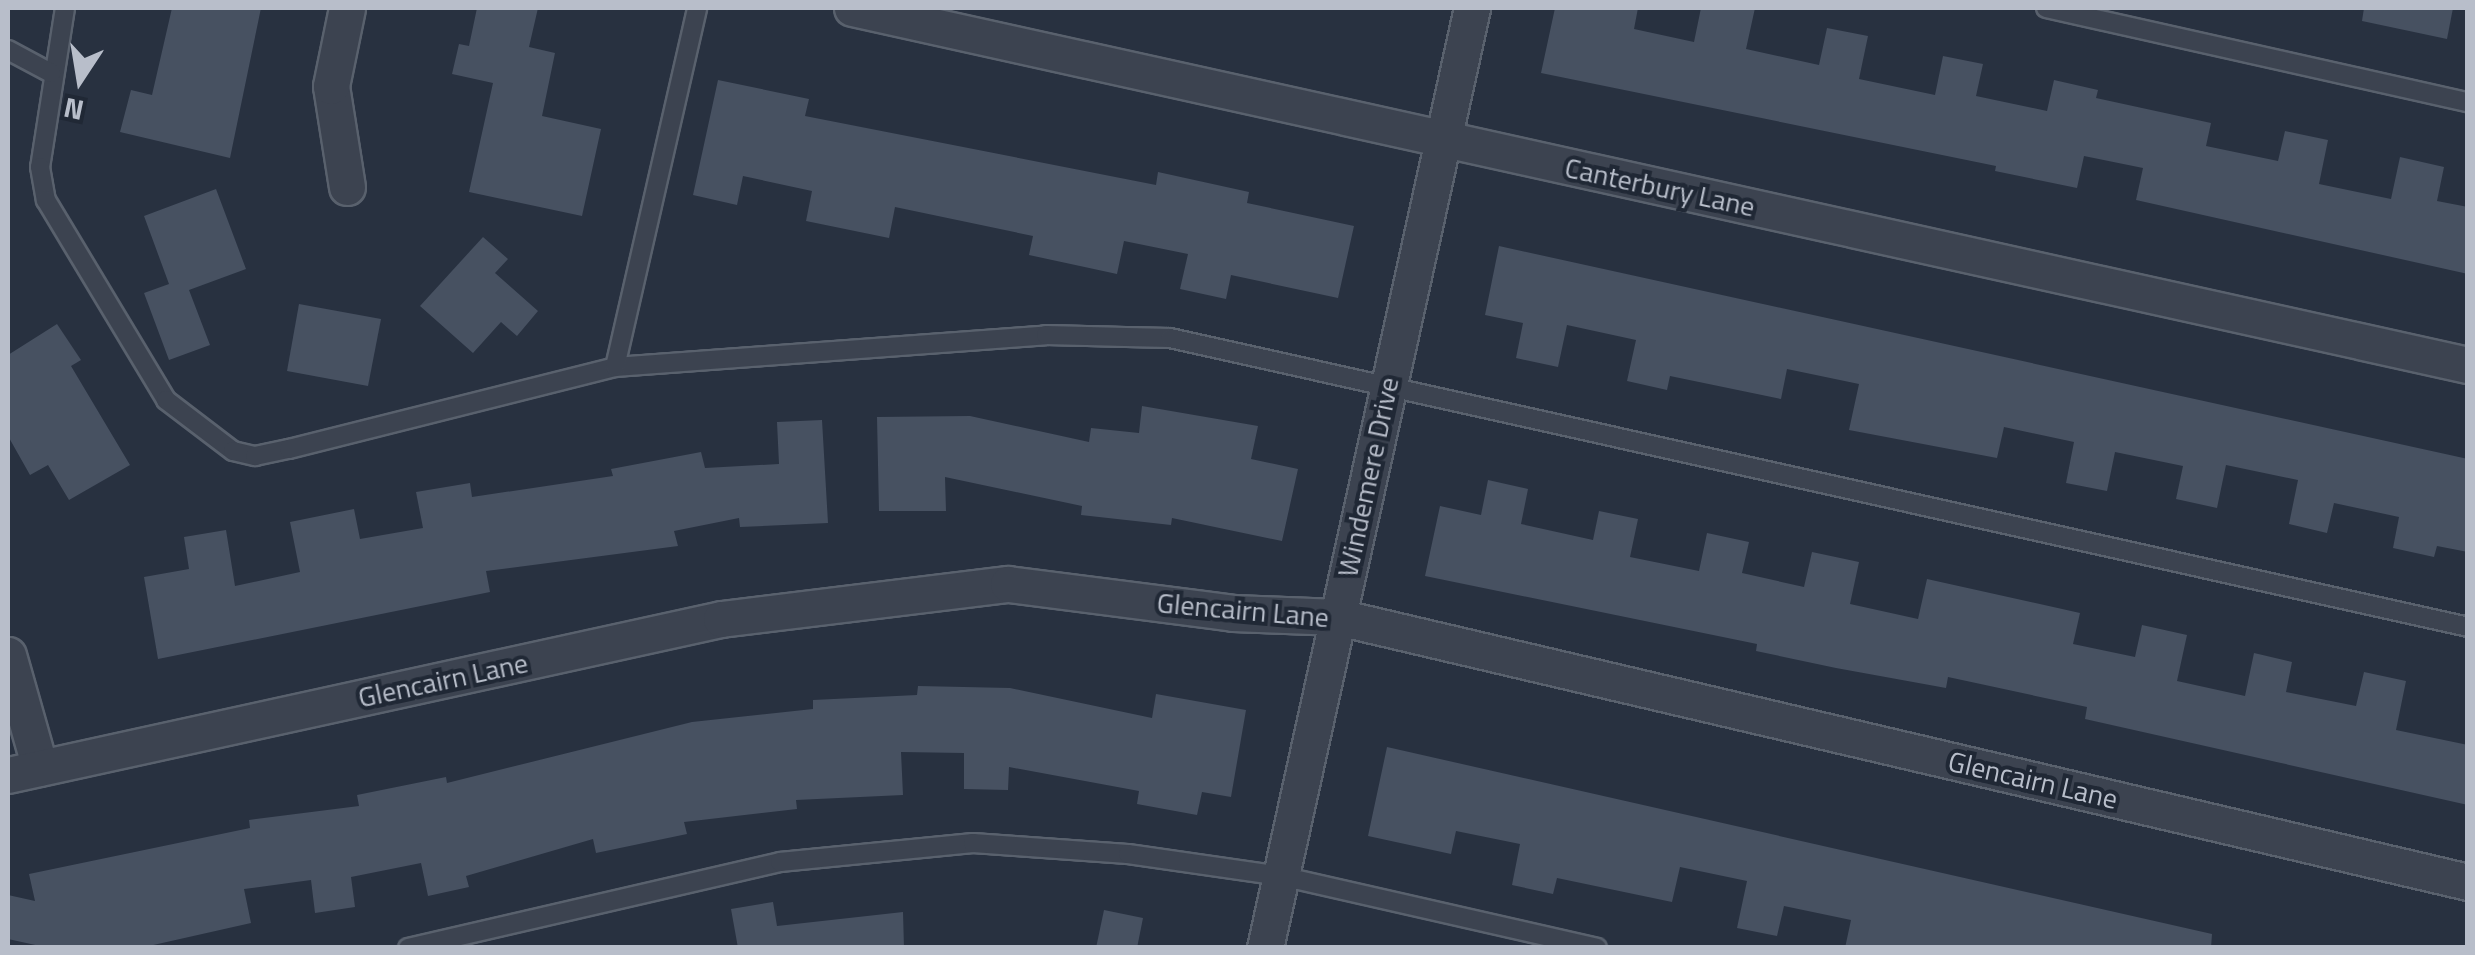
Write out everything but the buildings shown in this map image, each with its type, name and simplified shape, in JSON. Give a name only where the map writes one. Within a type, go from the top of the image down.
[{"type":"street","points":[[347,187],[331,86],[348,8]]},
{"type":"street","name":"Canterbury Lane","points":[[852,8],[2468,365]]},
{"type":"street","name":"Windemere Drive","points":[[1265,948],[1472,8]]},
{"type":"street","name":"Glencairn Lane","points":[[24,771],[721,619],[920,591],[1008,584],[1233,613],[1338,617],[2468,882]]},
{"type":"street","points":[[8,655],[24,771]]},
{"type":"lane","points":[[66,8],[51,73],[40,167],[46,200],[166,400],[233,451],[255,456],[289,450],[615,367],[1046,335],[1170,338],[2468,626]]},
{"type":"lane","points":[[615,367],[697,8]]},
{"type":"lane","points":[[2046,8],[2468,102]]},
{"type":"lane","points":[[8,50],[51,73]]},
{"type":"lane","points":[[408,948],[780,862],[973,843],[1128,854],[1280,876],[1597,948]]}]
